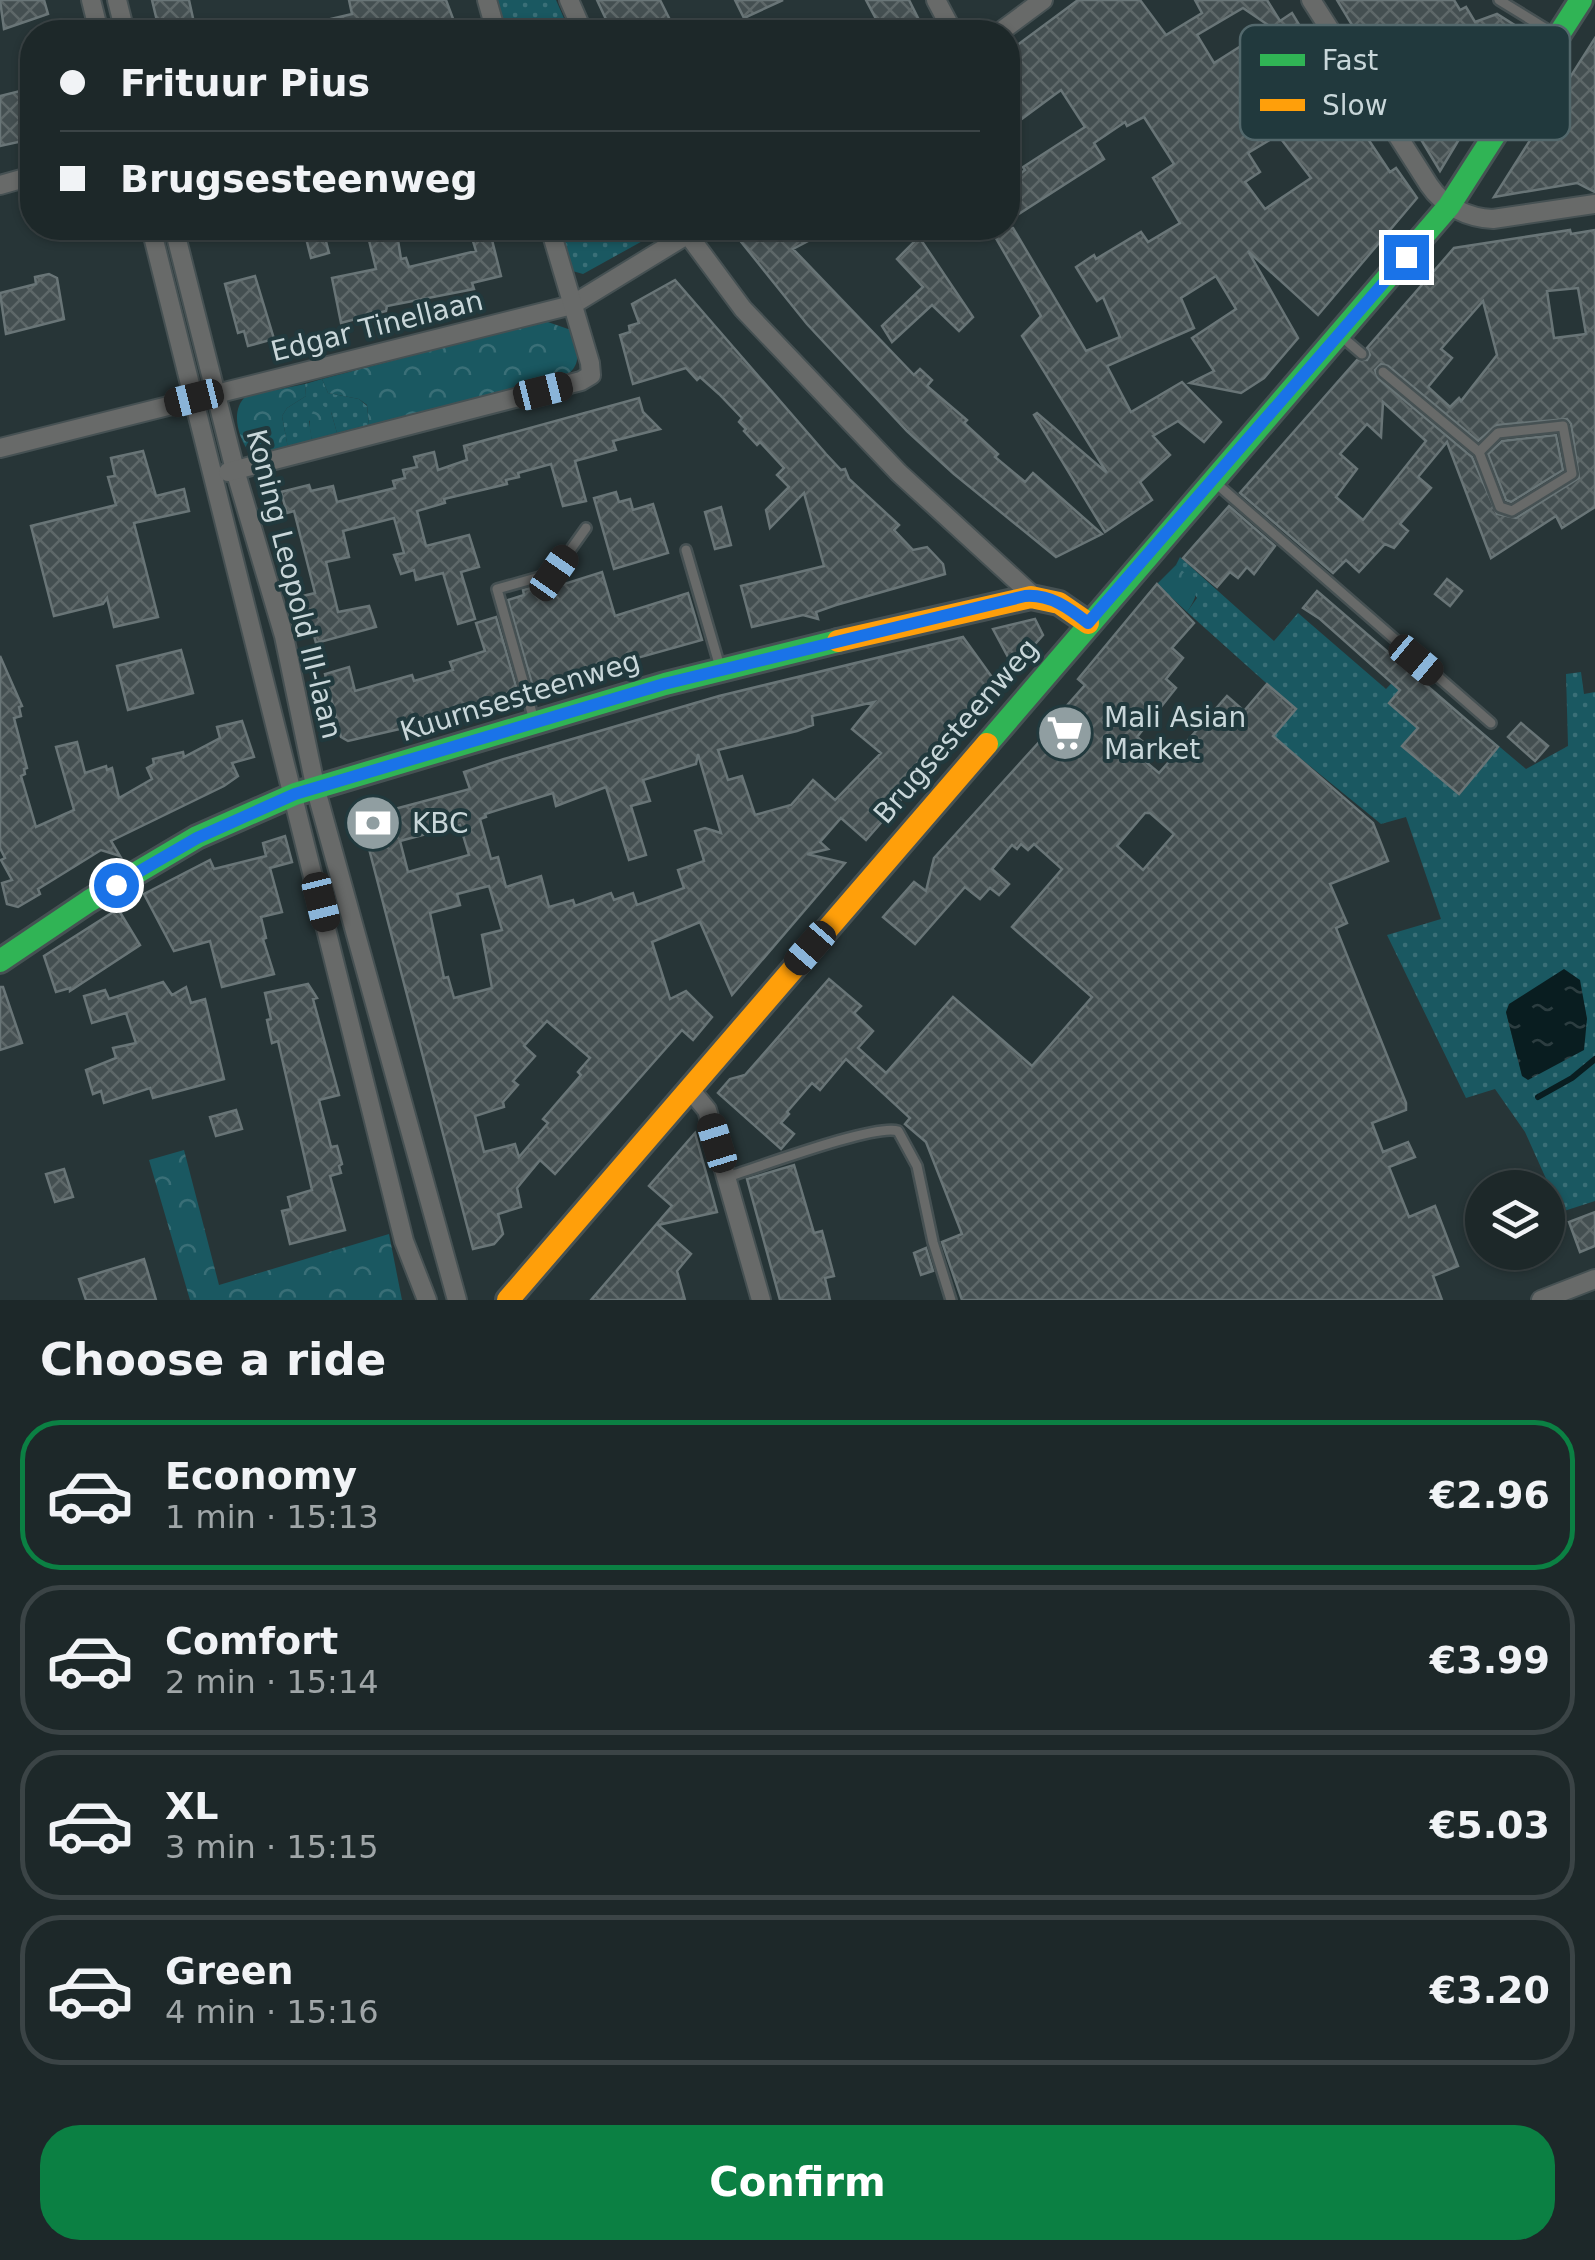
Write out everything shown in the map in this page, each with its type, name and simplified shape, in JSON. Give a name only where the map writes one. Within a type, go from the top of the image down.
[{"type":"main road","name":"Brugsesteenweg","points":[[1565,25],[1581,0]]},
{"type":"main road","name":"Brugsesteenweg","points":[[508,1300],[1449,206],[1491,140]]},
{"type":"main road","points":[[1032,595],[1060,602],[1088,623]]},
{"type":"main road","name":"Kuurnsesteenweg","points":[[0,961],[89,901],[197,838],[306,792],[720,669],[1032,595]]},
{"type":"street","points":[[1016,20],[1043,0]]},
{"type":"street","points":[[1312,0],[1328,25]]},
{"type":"street","points":[[1401,140],[1429,185],[1449,206],[1481,218],[1595,204]]},
{"type":"street","name":"Koning Leopold III-laan","points":[[154,240],[214,476],[457,1300]]},
{"type":"street","name":"Koning Leopold III-laan","points":[[177,240],[235,470],[284,636],[306,792],[404,1242],[427,1300]]},
{"type":"street","points":[[214,476],[582,382],[591,375],[590,363],[553,240]]},
{"type":"street","name":"Edgar Tinellaan","points":[[0,448],[572,305],[673,240]]},
{"type":"street","points":[[696,240],[743,309],[899,473],[1032,595]]},
{"type":"street","points":[[689,1088],[707,1110],[760,1300]]},
{"type":"street","points":[[1541,1300],[1595,1279]]},
{"type":"lane","points":[[1499,0],[1540,25]]},
{"type":"lane","points":[[1339,334],[1362,354]]},
{"type":"lane","points":[[1383,372],[1479,452],[1500,507],[1512,511],[1572,474],[1562,426],[1498,433],[1479,452]]},
{"type":"lane","points":[[1212,480],[1491,723]]},
{"type":"lane","points":[[534,722],[497,589],[554,573],[586,528]]},
{"type":"lane","points":[[686,550],[720,669]]},
{"type":"lane","points":[[727,1177],[865,1134],[890,1128],[898,1131],[917,1166],[933,1242],[951,1300]]},
{"type":"green space","points":[[491,0],[556,0],[565,20],[498,20]]},
{"type":"green space","points":[[560,240],[644,240],[583,274],[569,270]]},
{"type":"green space","points":[[545,321],[571,330],[577,360],[567,375],[369,425],[367,405],[359,399],[328,393],[322,379]]},
{"type":"green space","points":[[322,379],[328,393],[359,399],[367,406],[369,425],[337,433],[331,412],[309,421],[312,440],[288,448],[282,416],[306,396],[305,384]]},
{"type":"green space","points":[[305,384],[306,396],[282,416],[288,448],[249,452],[237,424],[241,402],[246,396]]},
{"type":"green space","points":[[320,403],[331,412],[337,433],[312,440],[310,420]]},
{"type":"green space","points":[[1180,557],[1274,641],[1298,613],[1386,689],[1406,668],[1526,769],[1568,746],[1566,674],[1581,672],[1584,694],[1595,692],[1595,1201],[1565,1211],[1565,1170],[1542,1170],[1525,1132],[1495,1089],[1466,1098],[1387,935],[1441,919],[1406,817],[1381,824],[1273,736],[1295,709],[1187,612],[1197,598],[1176,565]],"holes":[[[1583,999],[1587,1019],[1522,1075],[1506,1012]]]},
{"type":"green space","points":[[1176,565],[1195,586],[1195,597],[1187,612],[1157,584]]},
{"type":"green space","points":[[184,1150],[219,1285],[389,1234],[402,1300],[190,1300],[149,1160]]},
{"type":"water","points":[[1564,969],[1580,980],[1587,1019],[1584,1050],[1528,1080],[1522,1076],[1506,1012],[1509,1004]]},
{"type":"building","points":[[0,0],[44,0],[48,14],[20,20],[20,24],[4,29]]},
{"type":"building","points":[[152,0],[189,0],[193,20],[157,20]]},
{"type":"building","points":[[349,0],[446,0],[454,20],[326,20],[352,14]]},
{"type":"building","points":[[597,0],[660,0],[670,20],[606,20]]},
{"type":"building","points":[[735,0],[783,0],[744,18]]},
{"type":"building","points":[[866,0],[909,0],[919,20],[877,20]]},
{"type":"building","points":[[1078,0],[1140,0],[1166,35],[1202,13],[1195,0],[1267,0],[1280,21],[1292,13],[1299,25],[1268,25],[1243,8],[1197,35],[1214,63],[1240,47],[1240,140],[1270,140],[1248,153],[1260,172],[1245,182],[1265,209],[1311,178],[1282,140],[1369,140],[1390,172],[1396,168],[1417,198],[1318,315],[1248,251],[1298,338],[1264,378],[1241,393],[1190,383],[1214,371],[1192,338],[1236,309],[1216,276],[1181,298],[1194,328],[1107,366],[1131,412],[1182,382],[1221,422],[1204,442],[1178,421],[1153,436],[1170,455],[1140,482],[1152,500],[1105,532],[1034,415],[1037,413],[1107,473],[1022,336],[1041,316],[997,240],[1020,240],[1086,351],[1120,337],[1103,297],[1097,301],[1076,267],[1141,232],[1148,242],[1180,223],[1153,178],[1174,164],[1144,117],[1127,126],[1125,122],[1094,143],[1104,159],[1020,213],[1023,167],[1085,127],[1061,90],[1020,120],[1020,43]]},
{"type":"building","points":[[1337,0],[1454,0],[1460,10],[1466,7],[1475,22],[1497,14],[1514,25],[1352,25]]},
{"type":"building","points":[[1595,38],[1595,192],[1577,183],[1494,197],[1530,140],[1570,140],[1570,77]]},
{"type":"building","points":[[20,91],[20,142],[0,146],[0,96]]},
{"type":"building","points":[[1421,140],[1459,140],[1440,171]]},
{"type":"building","points":[[1570,230],[1571,234],[1595,230],[1595,507],[1562,528],[1556,516],[1491,558],[1447,442],[1418,477],[1431,488],[1400,524],[1408,531],[1394,548],[1385,544],[1359,572],[1346,560],[1333,573],[1240,493],[1357,360],[1367,360],[1367,348],[1454,248]],"holes":[[[1578,288],[1586,334],[1554,338],[1547,291]],[[1483,301],[1497,355],[1461,401],[1459,398],[1450,407],[1428,387],[1452,358],[1441,349]],[[1381,364],[1388,366],[1478,441],[1497,425],[1567,419],[1579,478],[1516,518],[1497,514],[1472,457],[1378,378],[1375,370]],[[1383,402],[1426,441],[1363,520],[1336,497],[1357,469],[1340,454],[1367,424],[1381,437]]]},
{"type":"building","points":[[306,240],[326,240],[329,253],[311,258]]},
{"type":"building","points":[[369,240],[398,240],[401,259],[406,258],[409,267],[476,251],[473,240],[492,240],[501,276],[472,283],[474,289],[387,306],[386,311],[341,323],[332,278],[376,269]]},
{"type":"building","points":[[740,240],[810,240],[793,249],[914,375],[920,369],[932,380],[927,386],[967,420],[964,423],[998,454],[995,457],[1025,482],[1033,473],[1102,534],[1056,557],[907,431],[807,324]]},
{"type":"building","points":[[916,240],[921,240],[973,317],[959,331],[932,305],[892,342],[882,326],[923,287],[897,259]]},
{"type":"building","points":[[49,274],[57,278],[64,319],[6,334],[0,293],[36,284],[35,277]]},
{"type":"building","points":[[255,276],[274,339],[248,346],[244,331],[238,333],[225,284]]},
{"type":"building","points":[[675,280],[826,454],[899,525],[894,530],[913,550],[927,547],[943,564],[945,574],[816,612],[818,619],[803,615],[752,627],[741,586],[824,566],[804,493],[770,528],[766,510],[789,487],[777,475],[784,468],[744,431],[739,422],[742,418],[719,394],[686,368],[633,384],[620,335],[639,323],[632,304]]},
{"type":"building","points":[[639,398],[643,412],[660,429],[613,441],[616,450],[575,461],[586,501],[563,506],[551,464],[518,473],[519,477],[506,480],[507,484],[444,499],[445,503],[417,511],[426,546],[469,535],[479,567],[461,572],[475,619],[458,624],[443,573],[416,580],[414,570],[401,574],[394,555],[404,553],[394,518],[343,531],[349,557],[326,562],[338,612],[369,606],[376,627],[316,643],[303,596],[315,593],[294,511],[287,513],[281,492],[309,485],[311,491],[333,486],[337,502],[395,488],[393,481],[405,478],[403,470],[417,467],[414,457],[434,452],[438,470],[467,460],[464,446]]},
{"type":"building","points":[[1556,435],[1563,470],[1511,502],[1506,500],[1488,454],[1502,441]]},
{"type":"building","points":[[143,451],[156,496],[184,489],[189,511],[134,523],[158,617],[114,627],[107,598],[103,604],[54,616],[31,526],[116,505],[108,477],[115,476],[111,458]]},
{"type":"building","points":[[616,492],[619,502],[630,499],[633,510],[653,504],[668,553],[614,569],[594,498]]},
{"type":"building","points":[[1229,506],[1275,546],[1254,574],[1247,567],[1238,578],[1230,572],[1217,587],[1183,558]]},
{"type":"building","points":[[721,507],[731,545],[715,549],[705,512]]},
{"type":"building","points":[[602,572],[615,616],[688,593],[702,640],[533,687],[508,600],[524,595],[523,590],[557,581],[558,586]]},
{"type":"building","points":[[1447,579],[1462,591],[1450,606],[1435,594]]},
{"type":"building","points":[[1157,584],[1194,623],[1172,648],[1183,658],[1166,679],[1176,688],[1137,737],[1142,741],[1133,751],[1159,773],[1227,696],[1244,711],[1267,684],[1296,709],[1273,736],[1373,823],[1388,861],[1330,884],[1347,923],[1336,928],[1406,1103],[1406,1110],[1372,1123],[1383,1152],[1408,1142],[1415,1157],[1389,1167],[1409,1217],[1435,1206],[1458,1266],[1433,1276],[1442,1300],[962,1300],[942,1242],[962,1234],[926,1142],[905,1124],[910,1118],[846,1059],[820,1090],[812,1083],[787,1112],[781,1123],[794,1134],[781,1149],[718,1093],[730,1079],[745,1075],[829,979],[861,1006],[854,1013],[873,1031],[858,1048],[886,1073],[953,997],[1032,1066],[1092,997],[1012,927],[1062,869],[1034,844],[1028,850],[1021,844],[1017,849],[1012,845],[992,869],[1009,884],[999,895],[990,888],[980,899],[965,887],[915,944],[883,917],[914,882],[926,891],[934,858],[1050,730],[1047,728],[1085,685],[1078,679]],"holes":[[[1145,813],[1174,834],[1143,870],[1117,846]]]},
{"type":"building","points":[[1317,591],[1498,747],[1459,794],[1402,746],[1418,728],[1389,703],[1400,690],[1303,608]]},
{"type":"building","points":[[496,617],[518,693],[404,728],[348,741],[341,737],[325,674],[349,667],[355,691],[412,675],[414,681],[453,670],[450,662],[485,651],[476,623]]},
{"type":"building","points":[[1035,619],[1043,635],[1014,668],[993,629]]},
{"type":"building","points":[[963,637],[999,687],[866,840],[841,818],[820,842],[828,849],[807,854],[845,863],[732,995],[700,922],[652,942],[670,999],[686,991],[712,1017],[693,1040],[682,1030],[555,1174],[540,1160],[517,1188],[521,1207],[498,1214],[503,1234],[494,1244],[473,1249],[361,818],[470,789],[464,772],[719,696]],"holes":[[[874,702],[852,729],[881,753],[835,800],[813,780],[791,805],[755,815],[742,776],[728,780],[718,750],[797,731],[813,725],[812,716]],[[698,754],[721,833],[705,828],[695,831],[704,861],[678,870],[684,888],[637,905],[633,893],[614,900],[611,893],[575,906],[573,900],[549,907],[541,876],[506,887],[498,857],[491,859],[480,819],[485,814],[553,793],[556,806],[606,787],[629,860],[646,855],[631,806],[650,801],[643,780],[696,764]],[[460,825],[469,855],[408,872],[400,841]],[[489,886],[502,930],[482,935],[492,988],[454,998],[448,977],[444,978],[430,913],[460,905],[457,894]],[[547,1021],[590,1058],[578,1072],[581,1075],[543,1119],[548,1123],[519,1157],[515,1144],[484,1152],[475,1116],[504,1107],[503,1102],[518,1085],[513,1081],[535,1056],[524,1046]]]},
{"type":"building","points":[[181,650],[193,693],[128,710],[117,666]]},
{"type":"building","points":[[0,656],[22,706],[21,716],[14,718],[27,768],[21,776],[36,827],[74,810],[56,747],[77,742],[85,773],[106,766],[107,770],[112,768],[119,798],[152,779],[147,768],[154,764],[153,759],[183,752],[184,757],[220,738],[217,727],[242,721],[254,757],[232,763],[238,776],[224,786],[111,841],[120,856],[101,850],[38,889],[40,894],[18,907],[7,904],[2,883],[12,880],[1,860],[5,858],[0,848]]},
{"type":"building","points":[[1521,723],[1548,746],[1535,761],[1508,737]]},
{"type":"building","points":[[285,836],[292,862],[270,868],[282,912],[261,917],[274,974],[222,987],[210,941],[174,951],[144,894],[210,860],[214,869],[266,856],[263,843]]},
{"type":"building","points":[[118,909],[140,945],[70,991],[56,992],[44,956]]},
{"type":"building","points":[[163,982],[172,995],[186,987],[191,1003],[205,999],[224,1079],[153,1098],[150,1088],[104,1103],[101,1091],[93,1094],[86,1070],[116,1058],[113,1048],[136,1043],[126,1013],[92,1023],[84,996],[105,990],[109,999]]},
{"type":"building","points":[[308,984],[317,998],[313,999],[339,1095],[319,1100],[331,1147],[337,1146],[342,1164],[341,1173],[330,1176],[345,1230],[290,1244],[282,1211],[291,1209],[288,1197],[312,1190],[278,1041],[272,1043],[265,993]]},
{"type":"building","points":[[0,987],[22,1043],[0,1050]]},
{"type":"building","points":[[236,1110],[242,1129],[216,1136],[210,1117]]},
{"type":"building","points":[[695,1133],[717,1212],[658,1225],[691,1254],[677,1271],[685,1300],[591,1300],[672,1206],[649,1186]]},
{"type":"building","points":[[794,1165],[814,1233],[822,1231],[834,1276],[825,1278],[830,1300],[780,1300],[747,1179]]},
{"type":"building","points":[[64,1169],[73,1197],[55,1202],[46,1174]]},
{"type":"building","points":[[1595,1212],[1595,1246],[1580,1252],[1569,1222]]},
{"type":"building","points":[[926,1248],[933,1271],[921,1275],[914,1253]]},
{"type":"building","points":[[144,1259],[156,1300],[86,1300],[79,1279]]},
{"type":"waterway","points":[[1538,1097],[1572,1078],[1595,1059]]},
{"type":"traffic: fast","points":[[1565,25],[1581,0]]},
{"type":"traffic: fast","points":[[987,744],[1449,206],[1491,140]]},
{"type":"traffic: fast","points":[[0,961],[89,901],[197,837],[295,794],[665,684],[838,641]]},
{"type":"traffic: slow","points":[[838,641],[1031,597],[1059,603],[1088,623]]},
{"type":"traffic: slow","points":[[508,1300],[987,744]]},
{"type":"place","name":"Mali Asian Market","points":[[1065,733]]},
{"type":"place","name":"KBC","points":[[373,823]]},
{"type":"route","points":[[116,885],[197,838],[295,794],[664,684],[1025,596],[1060,602],[1088,623],[1406,257]]}]
